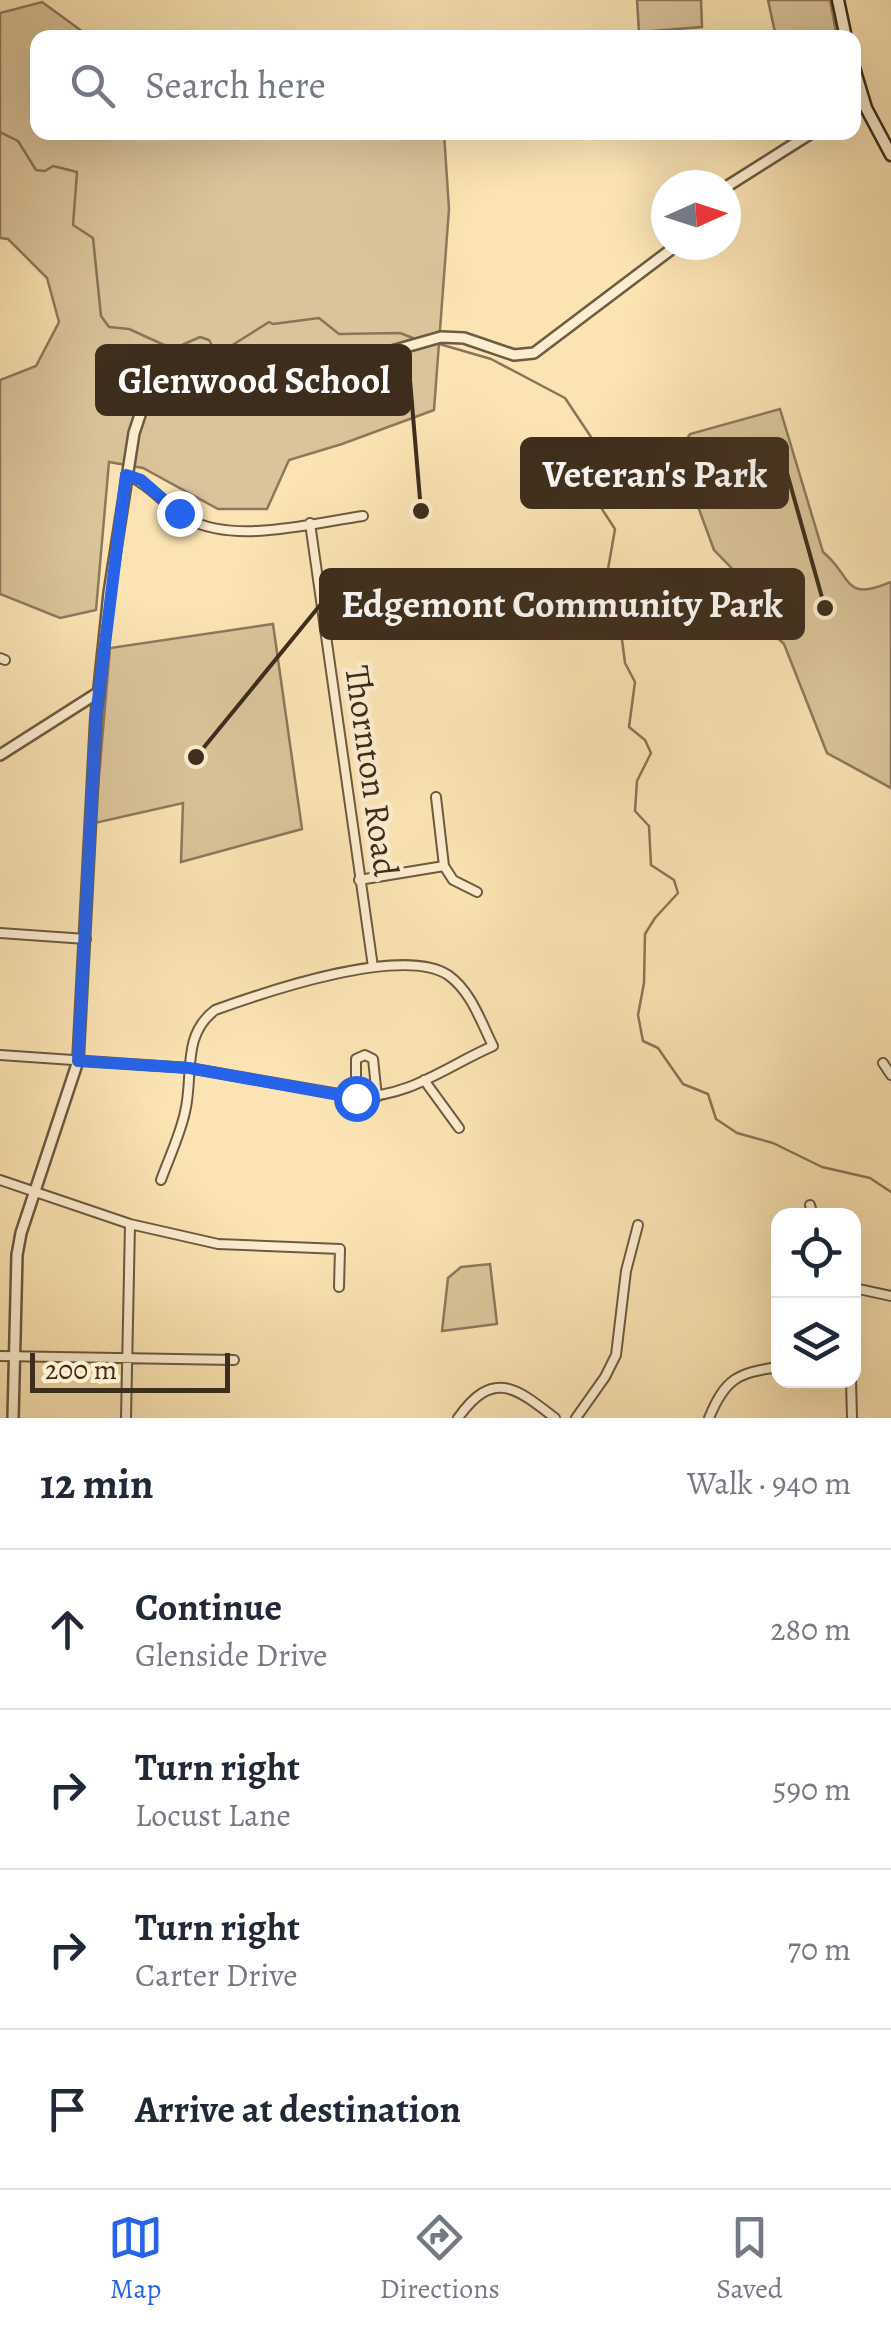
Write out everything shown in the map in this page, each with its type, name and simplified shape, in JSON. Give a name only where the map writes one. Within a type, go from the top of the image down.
[{"type":"main road","points":[[838,0],[844,30]]},
{"type":"main road","points":[[861,109],[891,156]]},
{"type":"street","points":[[741,178],[800,140]]},
{"type":"street","points":[[13,1418],[17,1255],[78,1061],[99,692],[126,475],[150,386],[165,371],[188,367],[233,378],[252,377],[367,358],[426,341],[464,338],[514,355],[534,353],[657,260]]},
{"type":"street","points":[[126,475],[141,480],[189,520],[215,530],[246,531],[363,516]]},
{"type":"street","name":"Thornton Road","points":[[310,523],[373,967]]},
{"type":"street","points":[[0,755],[99,692]]},
{"type":"street","points":[[436,797],[444,866],[454,880],[476,892]]},
{"type":"street","points":[[360,880],[444,866]]},
{"type":"street","points":[[0,933],[86,939]]},
{"type":"street","points":[[0,1055],[189,1068],[356,1098],[377,1098],[403,1092],[493,1046],[462,987],[433,968],[414,965],[338,973],[215,1010],[203,1019],[192,1037],[189,1068],[186,1112],[160,1180]]},
{"type":"street","points":[[356,1098],[354,1065],[356,1059],[365,1055],[373,1060],[377,1098]]},
{"type":"street","points":[[883,1063],[891,1074]]},
{"type":"street","points":[[424,1080],[459,1128]]},
{"type":"street","points":[[0,1180],[130,1224],[218,1244],[340,1249],[339,1287]]},
{"type":"street","points":[[126,1418],[130,1224]]},
{"type":"street","points":[[576,1418],[616,1355],[626,1272],[638,1225]]},
{"type":"street","points":[[861,1290],[891,1296]]},
{"type":"street","points":[[0,1356],[234,1360]]},
{"type":"street","points":[[709,1418],[720,1392],[734,1378],[771,1369]]},
{"type":"street","points":[[458,1418],[476,1394],[499,1387],[520,1392],[555,1418]]},
{"type":"street","points":[[851,1388],[852,1418]]},
{"type":"shaded area","points":[[637,0],[701,0],[702,27],[639,30]]},
{"type":"shaded area","points":[[768,0],[830,0],[836,30],[774,30]]},
{"type":"shaded area","points":[[42,2],[80,30],[30,30],[30,140],[444,140],[449,209],[434,410],[289,460],[267,509],[218,509],[143,468],[109,462],[96,610],[60,618],[0,594],[0,380],[36,366],[59,322],[47,278],[8,239],[0,238],[0,13]]},
{"type":"shaded area","points":[[780,409],[823,552],[856,588],[864,590],[891,582],[891,788],[827,753],[784,644],[766,627],[749,586],[714,550],[678,452],[690,434]]},
{"type":"shaded area","points":[[273,624],[302,829],[181,862],[183,803],[95,823],[110,648]]},
{"type":"shaded area","points":[[490,1264],[497,1324],[442,1331],[448,1278],[461,1267]]},
{"type":"waterway","points":[[0,132],[18,141],[36,170],[45,171],[53,166],[77,172],[73,225],[93,238],[101,316],[109,327],[129,329],[173,349],[200,337],[223,351],[269,322],[319,318],[339,334],[400,333],[418,340]]},
{"type":"waterway","points":[[436,343],[491,359],[565,398],[593,440],[596,500],[615,529],[607,575],[625,663],[635,682],[629,727],[645,740],[651,753],[637,781],[635,811],[649,826],[651,865],[674,880],[678,893],[645,934],[644,983],[638,1015],[643,1041],[658,1048],[683,1084],[708,1094],[716,1119],[737,1133],[773,1143],[822,1167],[870,1178],[891,1192]]},
{"type":"place","name":"Glenwood School","points":[[421,511]]},
{"type":"place","name":"Veteran's Park","points":[[825,608]]},
{"type":"place","name":"Edgemont Community Park","points":[[196,757]]},
{"type":"route","points":[[179,513],[141,480],[126,475],[96,716],[78,1061],[189,1068],[356,1098]]}]
